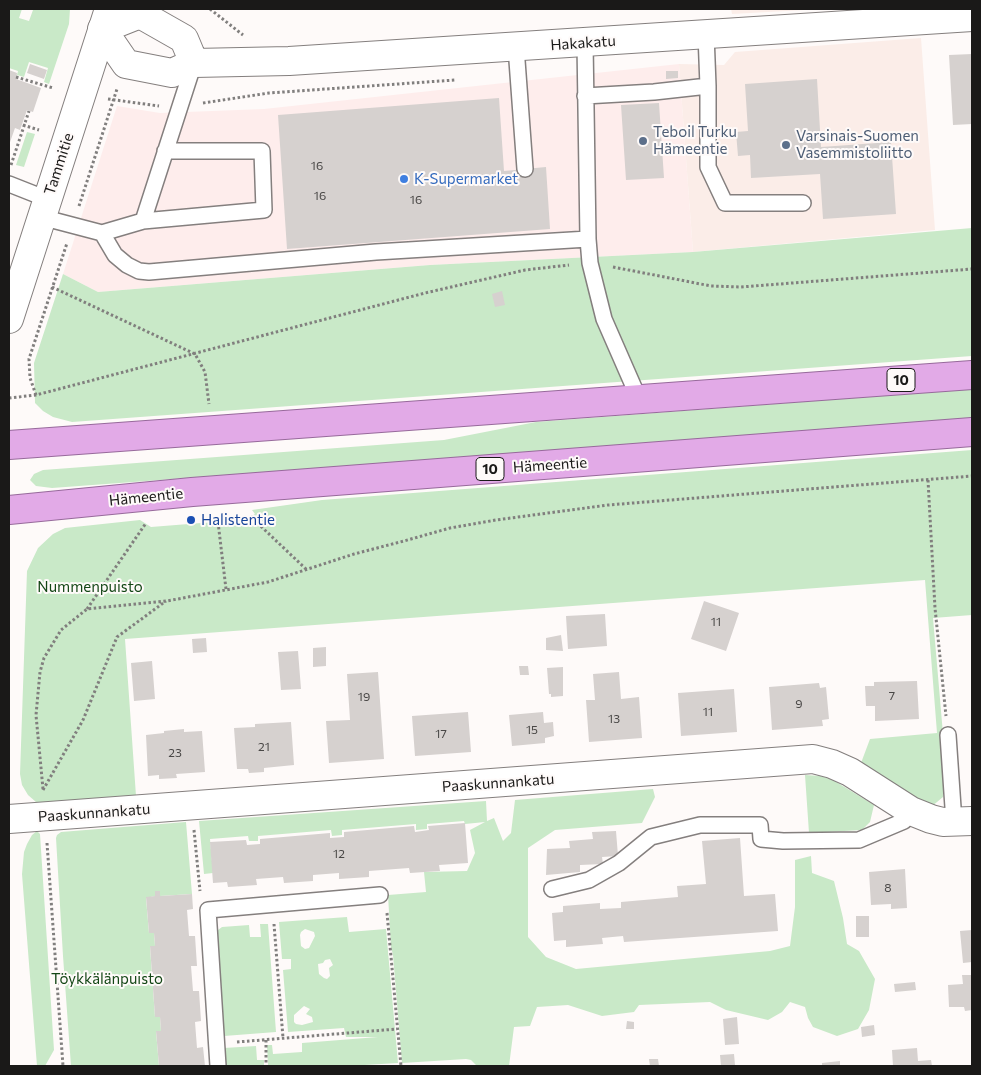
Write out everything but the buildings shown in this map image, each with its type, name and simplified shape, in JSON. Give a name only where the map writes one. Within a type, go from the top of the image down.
[{"type":"highway","name":"10","points":[[9,445],[972,375]]},
{"type":"highway","name":"Hämeentie","points":[[9,510],[192,492],[972,432]]},
{"type":"street","points":[[106,19],[140,14],[184,39],[194,63]]},
{"type":"street","name":"Hakakatu","points":[[106,19],[126,64],[172,73],[194,63],[289,61],[972,17]]},
{"type":"street","name":"Tammitie","points":[[9,318],[106,19]]},
{"type":"street","name":"Paaskunnankatu","points":[[9,819],[813,759],[832,764],[850,772],[912,811],[942,822],[963,822]]},
{"type":"lane","points":[[706,34],[708,167],[725,203],[803,203]]},
{"type":"lane","points":[[585,43],[590,263],[604,319],[639,399]]},
{"type":"lane","points":[[516,47],[525,169]]},
{"type":"lane","points":[[143,221],[194,63]]},
{"type":"lane","points":[[585,96],[654,92],[708,86]]},
{"type":"lane","points":[[9,184],[73,225],[102,233],[143,221],[264,210],[262,151],[165,151]]},
{"type":"lane","points":[[102,233],[115,255],[127,265],[138,271],[149,272],[376,252],[588,239]]},
{"type":"lane","points":[[948,735],[963,822]]},
{"type":"lane","points":[[552,889],[589,880],[619,863],[651,837],[700,825],[760,824],[762,839],[783,841],[859,840],[904,821],[912,811]]},
{"type":"lane","points":[[218,1066],[208,910],[273,904],[383,900]]},
{"type":"path","points":[[16,77],[37,85],[53,88]]},
{"type":"path","points":[[108,99],[160,107],[180,106],[269,94],[458,79]]},
{"type":"path","points":[[36,395],[30,378],[29,359],[114,101]]},
{"type":"path","points":[[9,173],[29,111]]},
{"type":"path","points":[[23,125],[39,130]]},
{"type":"path","points":[[52,287],[196,354],[205,372],[210,410]]},
{"type":"path","points":[[9,398],[36,395],[196,354]]},
{"type":"path","points":[[87,609],[167,601],[268,582],[354,554],[450,528],[496,520],[608,504],[972,476]]},
{"type":"path","points":[[928,480],[935,608],[948,735]]},
{"type":"path","points":[[250,516],[306,570]]},
{"type":"path","points":[[218,522],[226,589]]},
{"type":"path","points":[[63,1066],[36,715],[40,672],[44,658],[61,630],[87,609],[147,523]]},
{"type":"path","points":[[43,790],[82,720],[116,637],[167,601]]},
{"type":"path","points":[[194,826],[200,894],[208,910]]},
{"type":"path","points":[[383,900],[401,1066]]},
{"type":"path","points":[[273,904],[283,1038]]},
{"type":"path","points":[[216,1044],[398,1030]]},
{"type":"path","points":[[266,1040],[266,1066]]},
{"type":"shaded area","points":[[731,9],[822,9],[732,14]]},
{"type":"shaded area","points":[[921,38],[935,230],[693,252],[679,64],[724,65],[735,52]]},
{"type":"shaded area","points":[[679,64],[693,252],[430,265],[98,292],[63,274],[117,106],[160,113],[264,109]]},
{"type":"green space","points":[[9,9],[22,9],[19,18],[29,21],[33,10],[29,9],[70,9],[69,24],[49,84],[44,82],[48,68],[29,62],[24,77],[17,75],[18,71],[9,68]]},
{"type":"green space","points":[[27,132],[35,134],[24,167],[16,165]]},
{"type":"green space","points":[[972,228],[972,356],[72,422],[53,417],[35,403],[34,363],[63,274],[98,292],[430,265],[693,252]]},
{"type":"green space","points":[[972,389],[972,420],[52,488],[36,486],[30,480],[34,474],[43,470],[444,440],[536,422]]},
{"type":"green space","name":"Nummenpuisto","points":[[972,450],[972,615],[933,618],[943,734],[943,797],[931,807],[861,763],[870,739],[937,733],[925,580],[125,639],[136,796],[52,803],[36,802],[28,795],[22,785],[20,774],[27,571],[38,548],[53,534],[65,528],[140,520],[151,527],[226,521],[246,519],[255,514],[252,510],[322,500]]},
{"type":"green space","points":[[805,775],[821,776],[833,780],[874,805],[870,822],[862,830],[809,833]]},
{"type":"green space","points":[[653,789],[655,797],[642,823],[555,830],[528,848],[528,937],[546,957],[576,969],[770,951],[790,946],[795,907],[795,860],[811,856],[812,873],[834,881],[847,944],[859,951],[875,979],[869,1010],[858,1029],[837,1036],[813,1027],[805,1007],[790,1002],[782,1012],[768,1020],[726,1010],[710,1002],[639,1005],[634,1012],[602,1016],[568,1005],[537,1007],[530,1026],[514,1027],[509,1066],[477,1066],[471,1060],[466,1059],[402,1063],[388,895],[426,892],[424,872],[467,871],[475,853],[470,830],[485,822],[465,824],[464,821],[427,824],[427,829],[416,830],[416,824],[342,830],[342,835],[332,836],[331,830],[258,836],[258,841],[249,841],[248,836],[210,839],[213,873],[204,874],[199,821],[486,801],[487,821],[494,818],[503,841],[511,833],[515,800]]},
{"type":"green space","name":"Töykkälänpuisto","points":[[186,822],[192,894],[160,896],[160,891],[155,891],[155,896],[146,898],[149,933],[154,933],[155,946],[150,947],[155,1017],[160,1017],[161,1031],[156,1031],[159,1066],[71,1066],[57,835],[61,832]]},
{"type":"green space","points":[[37,831],[40,834],[54,1050],[45,1066],[37,1066],[22,874],[24,852],[32,835]]},
{"type":"green space","points":[[347,917],[349,932],[386,929],[398,1063],[348,1066],[268,1066],[267,1045],[272,1045],[273,1054],[302,1052],[302,1043],[378,1037],[346,1037],[344,1028],[288,1032],[283,970],[291,969],[291,959],[282,959],[279,922]],"holes":[[[305,929],[314,932],[315,936],[309,948],[305,949],[301,946],[300,935]],[[330,959],[333,965],[329,968],[330,976],[327,979],[319,974],[318,964],[323,963],[325,960]],[[304,1006],[310,1009],[306,1014],[312,1017],[313,1022],[302,1025],[296,1024],[294,1022],[294,1015]]]},
{"type":"green space","points":[[260,924],[268,924],[276,1032],[224,1036],[216,937],[218,930],[222,927],[249,925],[250,937],[261,937]]},
{"type":"green space","points":[[256,1046],[257,1060],[264,1060],[264,1066],[226,1066],[224,1048]]},
{"type":"place","name":"Teboil Turku Hämeentie","points":[[643,141]]},
{"type":"place","name":"Varsinais-Suomen Vasemmistoliitto","points":[[786,145]]},
{"type":"place","name":"K-Supermarket","points":[[404,179]]},
{"type":"place","name":"Halistentie","points":[[191,520]]}]
